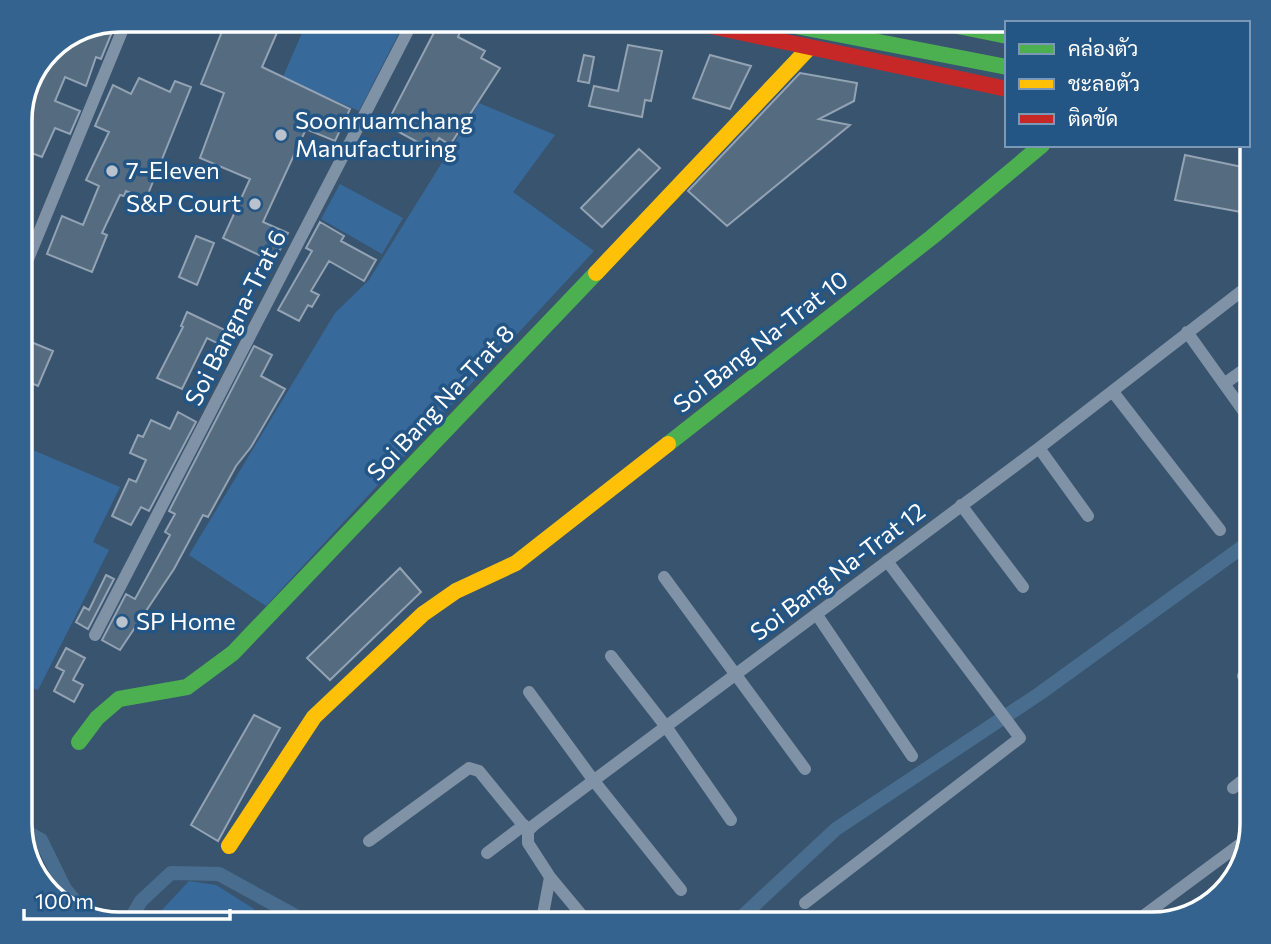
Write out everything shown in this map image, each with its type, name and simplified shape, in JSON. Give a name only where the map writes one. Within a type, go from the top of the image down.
[{"type":"main road","points":[[737,32],[1005,89]]},
{"type":"main road","points":[[835,32],[1005,67]]},
{"type":"main road","points":[[987,32],[1005,36]]},
{"type":"main road","name":"Soi Bang Na-Trat 8","points":[[79,742],[98,715],[113,702],[125,696],[173,692],[190,686],[221,664],[250,638],[809,48]]},
{"type":"main road","name":"Soi Bang Na-Trat 10","points":[[229,846],[314,717],[423,614],[456,591],[516,563],[900,262],[1040,147]]},
{"type":"street","points":[[32,249],[122,32]]},
{"type":"street","name":"Soi Bangna-Trat 6","points":[[95,635],[407,32]]},
{"type":"street","name":"Soi Bang Na-Trat 12","points":[[487,853],[667,728],[1113,392],[1240,292]]},
{"type":"street","points":[[1187,332],[1240,406]]},
{"type":"street","points":[[1224,384],[1240,373]]},
{"type":"street","points":[[1113,392],[1220,530]]},
{"type":"street","points":[[1039,448],[1088,516]]},
{"type":"street","points":[[961,505],[1023,587]]},
{"type":"street","points":[[805,904],[1020,738],[887,561]]},
{"type":"street","points":[[664,577],[805,769]]},
{"type":"street","points":[[817,615],[912,756]]},
{"type":"street","points":[[611,656],[667,728],[731,820]]},
{"type":"street","points":[[530,692],[594,781],[681,890]]},
{"type":"street","points":[[369,841],[469,768],[479,771],[526,828],[528,843],[550,877],[579,912]]},
{"type":"street","points":[[1233,788],[1240,782]]},
{"type":"street","points":[[1149,912],[1237,847]]},
{"type":"street","points":[[543,912],[550,877]]},
{"type":"shaded area","points":[[302,32],[399,32],[359,111],[283,77]]},
{"type":"shaded area","points":[[479,103],[555,135],[513,192],[594,251],[266,606],[189,555],[335,313],[369,280]]},
{"type":"shaded area","points":[[340,184],[403,218],[382,254],[321,219]]},
{"type":"shaded area","points":[[32,450],[120,487],[93,542],[109,550],[38,690],[32,688]]},
{"type":"shaded area","points":[[189,881],[216,885],[254,909],[253,912],[160,912]]},
{"type":"building","points":[[112,32],[101,59],[96,57],[86,86],[65,77],[55,101],[80,111],[70,134],[55,128],[42,157],[32,153],[35,97],[50,66],[76,43],[102,33]]},
{"type":"building","points":[[222,32],[277,32],[262,67],[350,109],[335,141],[306,129],[263,222],[288,233],[274,262],[223,238],[250,179],[200,158],[224,93],[201,84]]},
{"type":"building","points":[[434,32],[460,32],[458,37],[485,51],[481,58],[500,68],[450,145],[439,138],[432,150],[386,125]]},
{"type":"building","points":[[628,45],[662,51],[651,101],[645,100],[642,117],[589,106],[594,86],[618,91]]},
{"type":"building","points":[[584,55],[594,57],[589,83],[578,81]]},
{"type":"building","points":[[710,55],[751,66],[730,109],[693,98]]},
{"type":"building","points":[[800,73],[857,83],[854,101],[819,119],[850,125],[727,226],[688,191]]},
{"type":"building","points":[[139,78],[170,92],[175,81],[191,87],[146,199],[126,191],[124,196],[120,195],[102,233],[107,235],[92,272],[47,254],[62,216],[83,225],[99,186],[86,180],[109,132],[95,126],[113,85],[131,94]]},
{"type":"building","points":[[639,149],[660,168],[602,227],[581,208]]},
{"type":"building","points":[[1185,155],[1240,166],[1240,212],[1175,200]]},
{"type":"building","points":[[320,222],[344,236],[341,241],[376,260],[364,281],[329,261],[311,291],[319,295],[312,307],[308,305],[299,321],[278,310],[312,251],[306,248]]},
{"type":"building","points":[[196,236],[214,243],[197,285],[179,277]]},
{"type":"building","points":[[187,312],[231,333],[225,347],[207,338],[182,389],[157,378],[183,327],[181,326]]},
{"type":"building","points":[[32,342],[53,351],[38,386],[32,383]]},
{"type":"building","points":[[254,346],[272,355],[261,376],[285,389],[251,447],[236,466],[208,517],[203,515],[174,569],[120,650],[102,640],[126,594],[135,599],[170,535],[165,532],[175,514],[169,511]]},
{"type":"building","points":[[178,412],[196,422],[149,511],[141,507],[131,525],[112,516],[129,479],[136,482],[146,460],[130,453],[138,435],[143,437],[151,420],[170,429]]},
{"type":"building","points":[[400,568],[421,592],[330,680],[307,658]]},
{"type":"building","points":[[106,575],[114,579],[88,629],[76,622],[84,607],[89,610]]},
{"type":"building","points":[[66,648],[85,658],[73,680],[83,685],[74,702],[54,691],[64,671],[56,667]]},
{"type":"building","points":[[254,715],[280,728],[218,841],[191,825]]},
{"type":"waterway","points":[[747,912],[836,829],[1039,694],[1240,549]]},
{"type":"waterway","points":[[33,836],[41,840],[65,889],[72,898]]},
{"type":"waterway","points":[[135,912],[141,901],[171,873],[219,874],[288,912]]},
{"type":"traffic: fast","points":[[827,32],[1005,67]]},
{"type":"traffic: fast","points":[[987,32],[1005,36]]},
{"type":"traffic: fast","points":[[668,444],[932,237],[1040,147]]},
{"type":"traffic: fast","points":[[79,742],[97,718],[119,699],[187,687],[233,653],[596,273]]},
{"type":"traffic: slow","points":[[596,273],[809,48]]},
{"type":"traffic: slow","points":[[229,846],[314,717],[423,614],[456,591],[516,563],[668,444]]},
{"type":"traffic: jam","points":[[739,32],[1005,89]]},
{"type":"place","name":"Soonruamchang Manufacturing","points":[[281,135]]},
{"type":"place","name":"7-Eleven","points":[[112,171]]},
{"type":"place","name":"S&P Court","points":[[255,204]]},
{"type":"place","name":"SP Home","points":[[122,622]]}]
